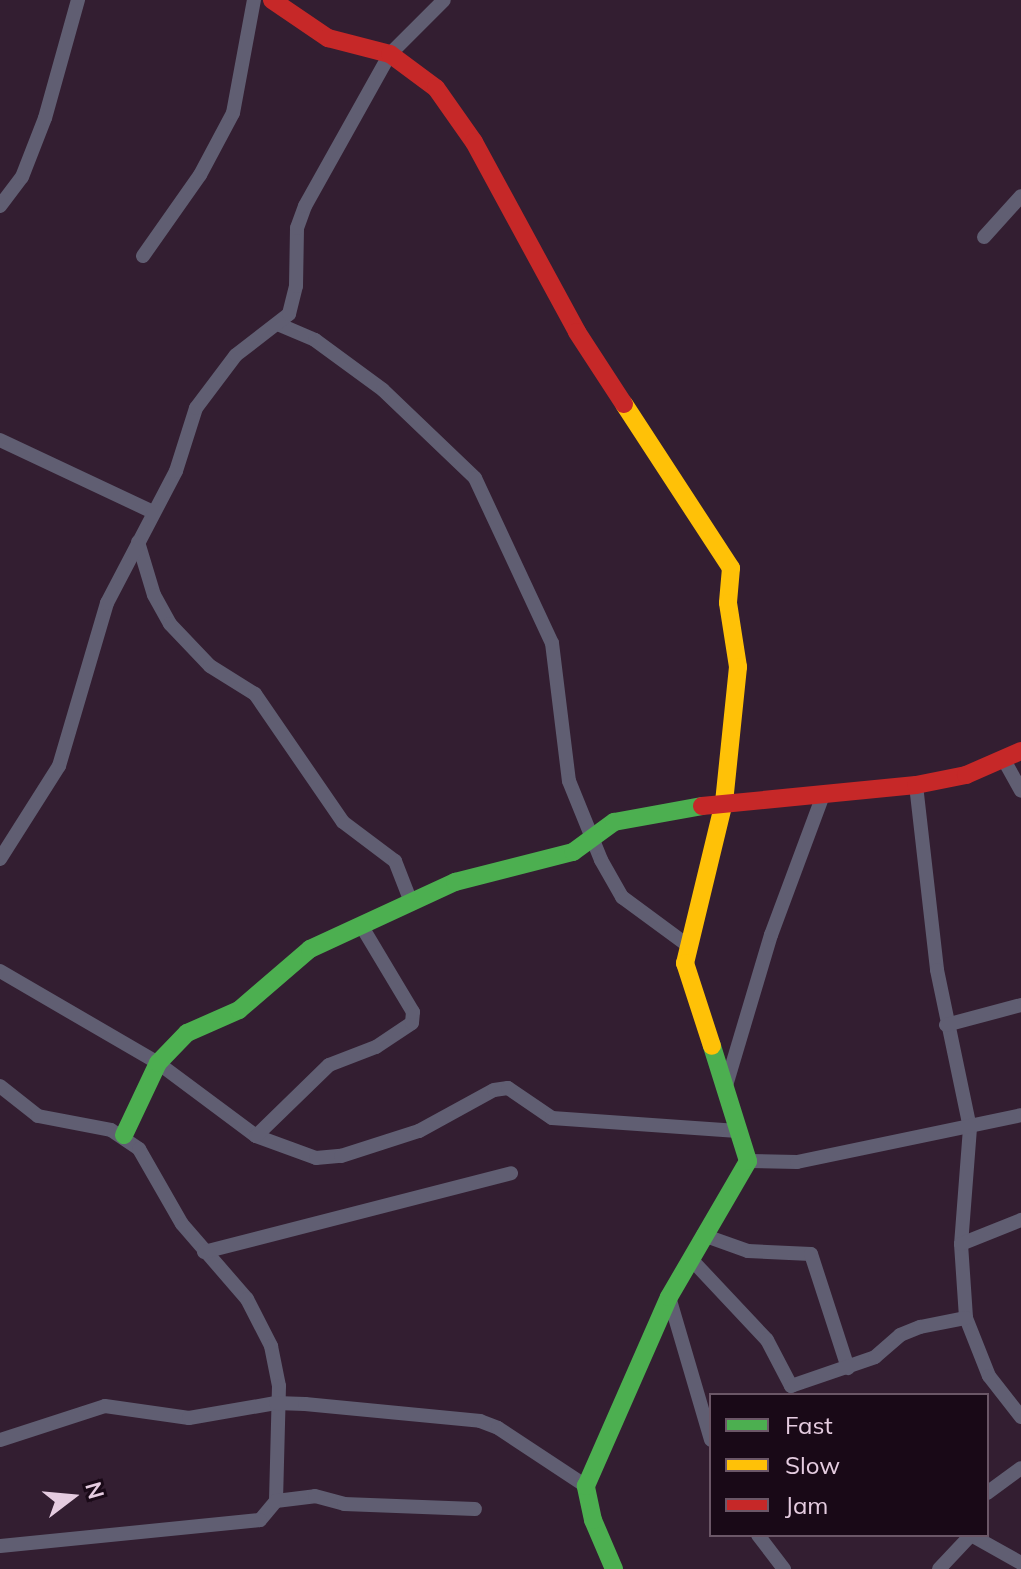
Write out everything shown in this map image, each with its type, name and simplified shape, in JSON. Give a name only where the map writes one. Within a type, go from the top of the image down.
[{"type":"street","points":[[0,206],[22,177],[45,118],[78,0]]},
{"type":"street","points":[[143,256],[200,175],[233,113],[254,0]]},
{"type":"street","points":[[272,0],[328,38],[390,54],[436,88],[474,142],[577,332],[727,555],[738,667],[724,802],[686,944],[688,979],[748,1161],[669,1297],[586,1486]]},
{"type":"street","points":[[1,853],[59,766],[107,603],[151,511],[176,471],[206,391],[236,355],[280,325],[294,301],[295,248],[305,206],[390,54],[444,0]]},
{"type":"street","points":[[984,237],[1021,196]]},
{"type":"street","points":[[280,325],[315,340],[363,374],[420,422],[475,478],[552,643],[560,681],[561,747],[601,860],[622,897],[686,944]]},
{"type":"street","points":[[0,440],[151,511]]},
{"type":"street","points":[[138,542],[154,595],[170,624],[210,666],[255,694],[343,822],[395,861],[411,902]]},
{"type":"street","points":[[124,1135],[158,1063],[187,1033],[239,1010],[310,949],[455,882],[573,852],[614,822],[724,802],[916,785],[1012,756],[1021,791]]},
{"type":"street","points":[[916,785],[946,1025],[970,1128],[961,1244],[966,1318],[989,1376],[1021,1417]]},
{"type":"street","points":[[725,1090],[771,935],[823,795]]},
{"type":"street","points":[[583,813],[614,822]]},
{"type":"street","points":[[573,852],[601,860]]},
{"type":"street","points":[[256,1136],[329,1065],[376,1047],[415,1019],[361,925]]},
{"type":"street","points":[[0,971],[158,1063],[256,1136],[289,1152],[341,1156],[439,1123],[494,1090],[508,1088],[552,1118],[738,1131]]},
{"type":"street","points":[[946,1025],[1021,1005]]},
{"type":"street","points":[[0,1086],[52,1123],[124,1135],[139,1149],[182,1224],[258,1319],[278,1370],[276,1501],[260,1520],[0,1546]]},
{"type":"street","points":[[748,1161],[797,1162],[1021,1115]]},
{"type":"street","points":[[204,1252],[511,1173]]},
{"type":"street","points":[[961,1244],[1021,1220]]},
{"type":"street","points":[[703,1235],[748,1251],[811,1254],[848,1368]]},
{"type":"street","points":[[690,1258],[767,1340],[791,1386],[875,1357],[900,1335],[966,1318]]},
{"type":"street","points":[[669,1297],[709,1433]]},
{"type":"street","points":[[0,1440],[105,1406],[189,1418],[276,1403],[480,1421],[498,1428],[586,1486],[614,1569]]},
{"type":"street","points":[[989,1492],[1021,1468]]},
{"type":"street","points":[[276,1501],[315,1496],[344,1504],[475,1509]]},
{"type":"street","points":[[760,1537],[784,1569]]},
{"type":"street","points":[[939,1569],[969,1537]]},
{"type":"street","points":[[975,1537],[1021,1563]]},
{"type":"traffic: fast","points":[[124,1135],[158,1063],[187,1033],[239,1010],[310,949],[455,882],[573,852],[614,822],[702,806]]},
{"type":"traffic: fast","points":[[614,1569],[593,1520],[586,1486],[669,1297],[748,1161],[712,1046]]},
{"type":"traffic: slow","points":[[624,404],[731,568],[728,603],[738,667],[724,802],[685,963],[712,1046]]},
{"type":"traffic: jam","points":[[272,0],[328,38],[390,54],[436,88],[474,142],[577,332],[624,404]]},
{"type":"traffic: jam","points":[[702,806],[916,785],[966,775],[1021,751]]}]
